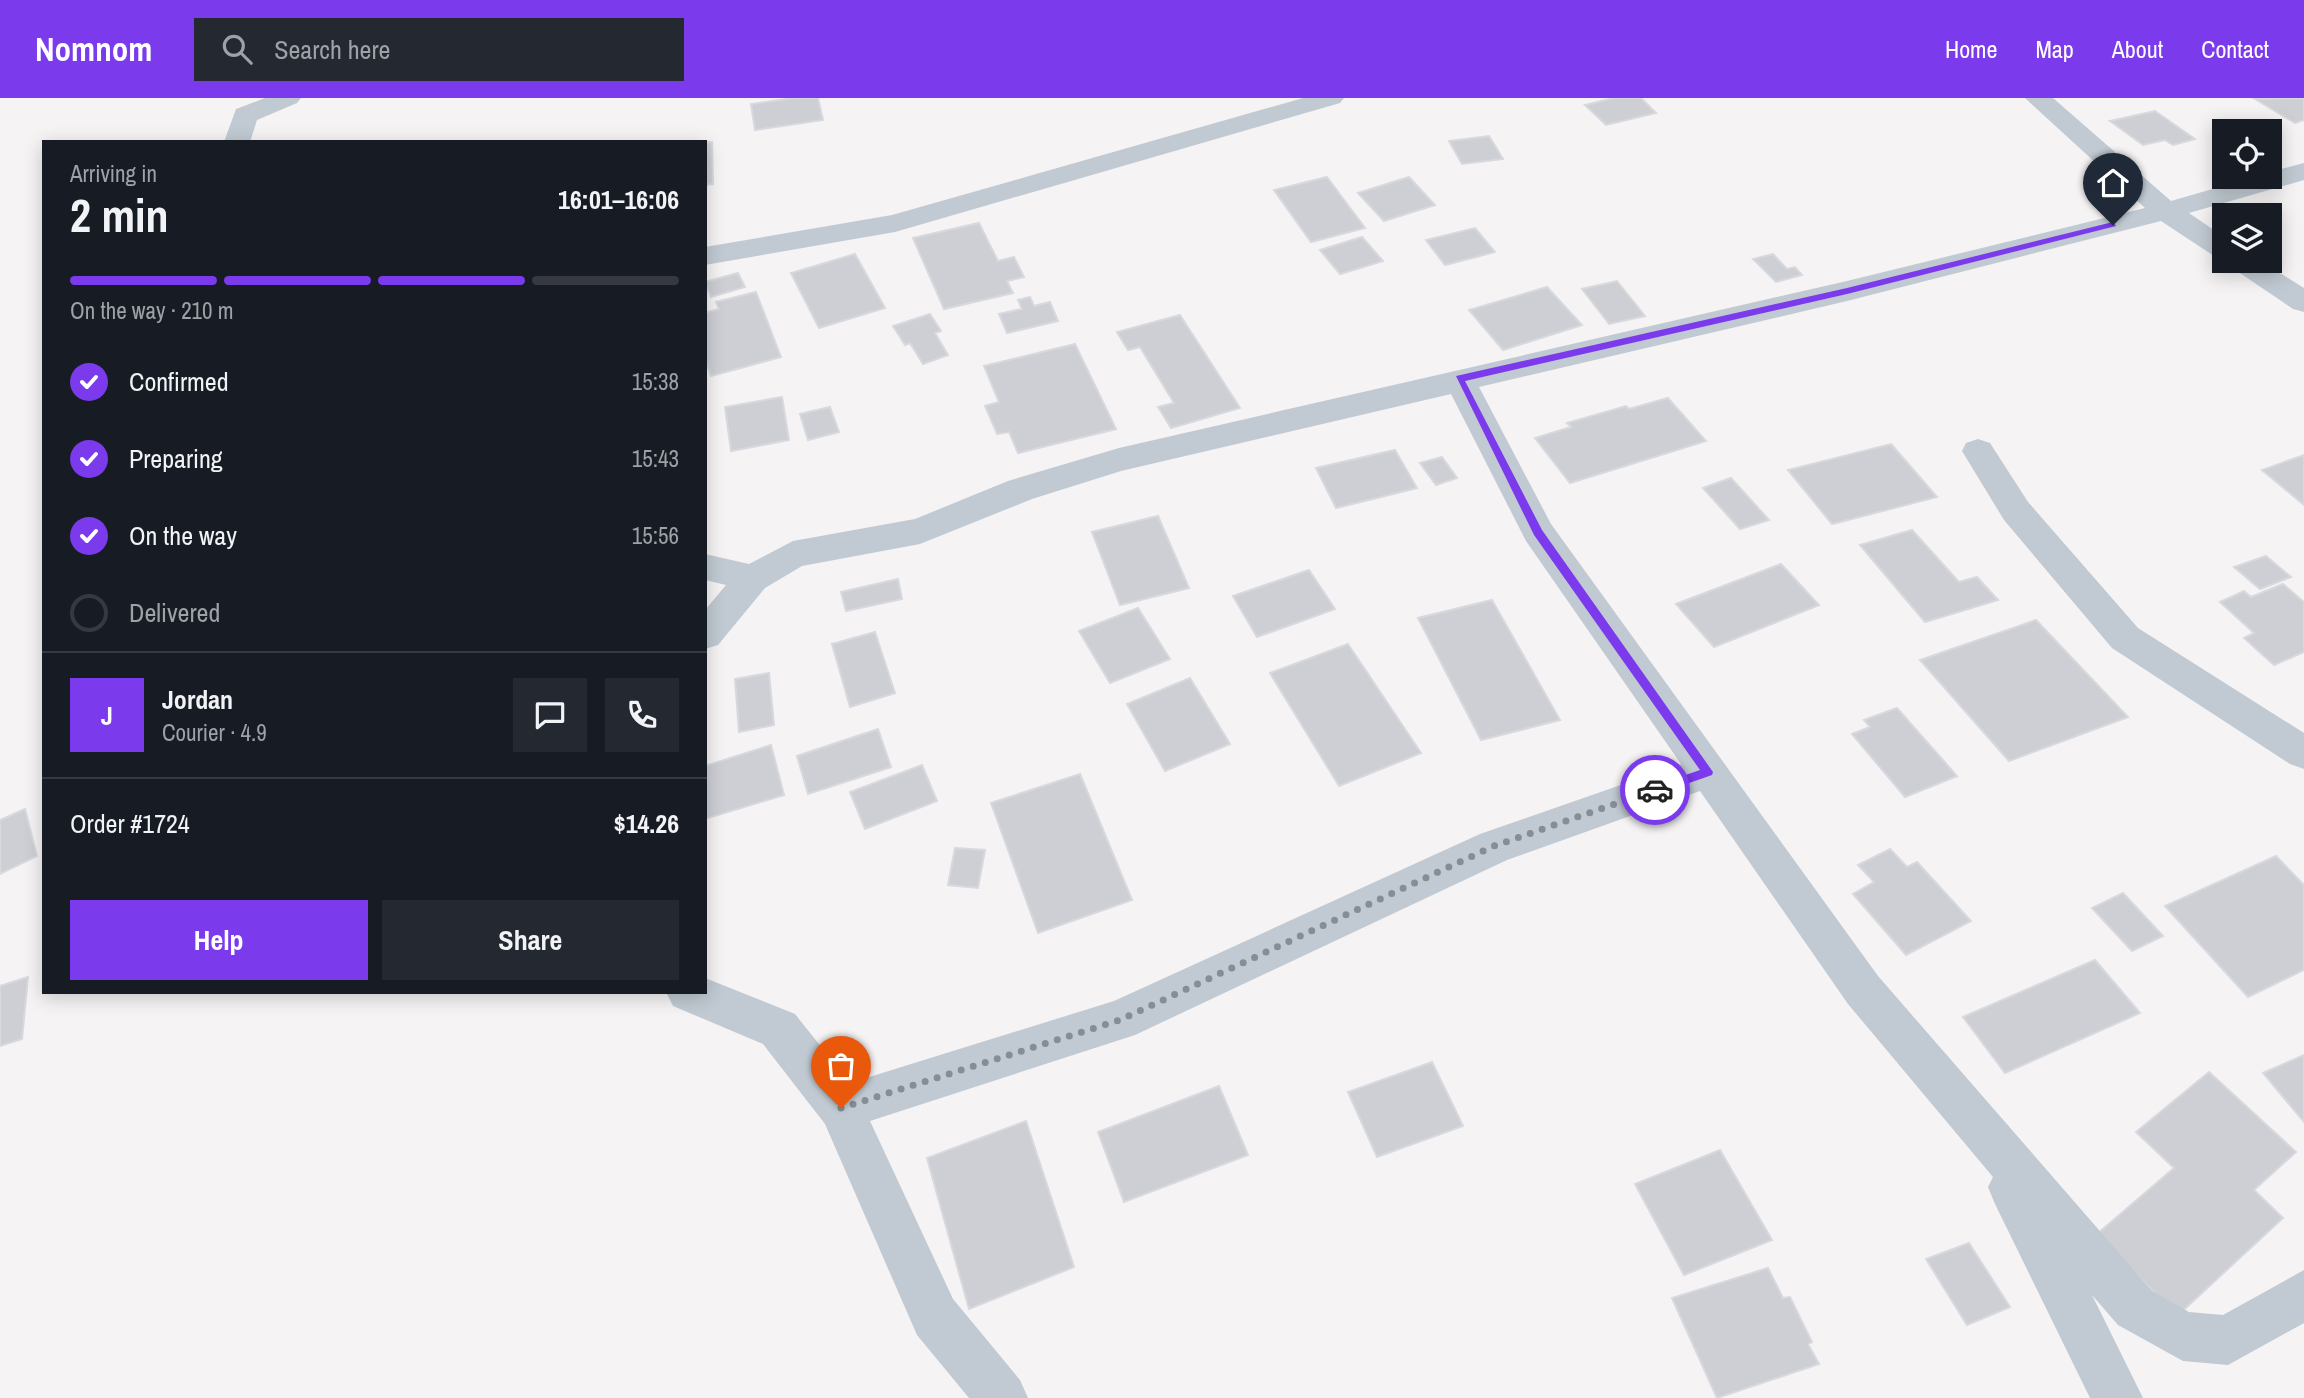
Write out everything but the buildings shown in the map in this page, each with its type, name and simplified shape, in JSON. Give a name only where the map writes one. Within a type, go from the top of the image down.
[{"type":"street","points":[[238,140],[245,115],[288,98]]},
{"type":"street","points":[[707,256],[895,223],[1331,98]]},
{"type":"street","points":[[2038,98],[2166,211],[2212,242]]},
{"type":"street","points":[[707,633],[753,578],[793,554],[920,531],[1020,490],[1119,460],[1847,291],[2166,211],[2304,171]]},
{"type":"street","points":[[2259,273],[2304,302]]},
{"type":"street","points":[[1459,379],[1538,532],[1863,990],[2135,1308],[2183,1336],[2228,1340],[2304,1295]]},
{"type":"street","points":[[1978,452],[2016,511],[2125,638],[2304,753]]},
{"type":"street","points":[[707,567],[753,578]]},
{"type":"street","points":[[841,1108],[1120,1020],[1494,846],[1707,772]]},
{"type":"street","points":[[693,994],[779,1030],[841,1108],[935,1317],[1002,1398]]},
{"type":"street","points":[[1986,1135],[2117,1398]]},
{"type":"way so far","points":[[841,1108],[1120,1020],[1494,846],[1655,790]]},
{"type":"route","points":[[1655,790],[1707,772],[1538,532],[1459,379],[1847,291],[2113,225]]}]
